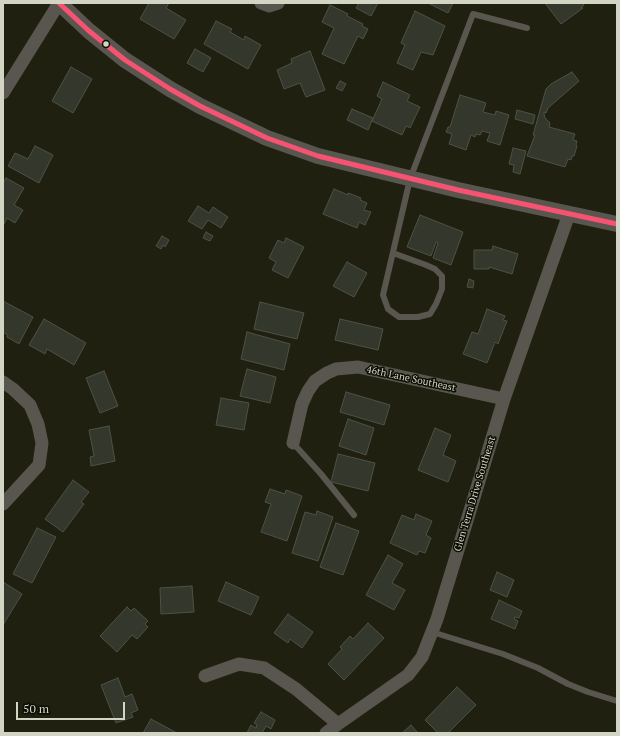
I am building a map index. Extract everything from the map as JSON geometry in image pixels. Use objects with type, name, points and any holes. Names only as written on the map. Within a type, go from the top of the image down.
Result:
[{"type":"street","points":[[3,94],[59,3],[89,31],[125,60],[170,89],[267,138],[318,156],[410,179],[617,224]]},
{"type":"street","name":"Glen Terra Drive Southeast","points":[[326,733],[408,675],[422,657],[437,619],[504,399],[568,214]]},
{"type":"street","name":"46th Lane Southeast","points":[[293,443],[302,404],[308,391],[316,381],[327,372],[336,369],[358,367],[504,399]]},
{"type":"street","points":[[3,382],[30,405],[38,424],[42,443],[38,465],[3,504]]},
{"type":"street","points":[[204,676],[239,664],[264,668],[296,689],[338,724]]},
{"type":"lane","points":[[393,253],[435,269],[442,276],[442,289],[430,314],[418,317],[399,317],[388,308],[383,295],[410,179],[473,14],[527,28]]},
{"type":"lane","points":[[293,443],[354,515]]},
{"type":"lane","points":[[432,632],[503,654],[538,668],[568,684],[595,695],[617,701]]},
{"type":"building","points":[[149,3],[169,3],[166,8],[186,20],[174,39],[140,19]]},
{"type":"building","points":[[359,3],[378,3],[371,16],[356,8]]},
{"type":"building","points":[[428,3],[453,3],[448,13]]},
{"type":"building","points":[[545,3],[583,3],[584,5],[581,7],[583,8],[561,24]]},
{"type":"building","points":[[330,5],[348,14],[347,16],[363,24],[362,26],[368,29],[363,39],[358,36],[344,64],[322,54],[334,28],[322,22]]},
{"type":"building","points":[[415,11],[445,26],[433,55],[421,52],[413,70],[397,63],[405,45],[401,43]]},
{"type":"building","points":[[216,21],[232,29],[230,32],[244,40],[245,36],[261,45],[248,69],[204,44]]},
{"type":"building","points":[[195,49],[211,58],[203,72],[187,63]]},
{"type":"building","points":[[310,51],[325,90],[306,97],[300,83],[284,89],[277,70],[292,63],[291,59]]},
{"type":"building","points":[[71,67],[92,79],[73,113],[52,101]]},
{"type":"building","points":[[572,72],[579,81],[548,108],[544,114],[545,118],[550,123],[549,127],[575,134],[573,140],[577,141],[577,146],[574,156],[572,156],[571,160],[568,159],[565,167],[527,156],[535,135],[533,135],[546,89],[551,84]]},
{"type":"building","points":[[340,81],[346,84],[342,91],[336,88]]},
{"type":"building","points":[[383,82],[410,95],[407,101],[420,107],[410,128],[406,126],[402,135],[372,121],[382,99],[377,96]]},
{"type":"building","points":[[460,95],[486,103],[483,112],[495,115],[496,111],[509,115],[500,145],[487,141],[490,133],[482,131],[480,135],[476,134],[475,137],[471,135],[466,150],[449,144],[452,134],[446,132],[448,127],[450,127]]},
{"type":"building","points":[[352,109],[373,118],[368,130],[347,120]]},
{"type":"building","points":[[517,110],[535,115],[533,124],[515,119]]},
{"type":"building","points":[[35,146],[53,155],[39,183],[8,166],[15,153],[28,159]]},
{"type":"building","points":[[513,148],[526,151],[520,174],[513,172],[514,165],[509,164]]},
{"type":"building","points":[[6,178],[24,188],[14,205],[23,210],[15,223],[7,218],[3,226],[3,183]]},
{"type":"building","points":[[334,189],[348,195],[348,193],[361,198],[360,200],[367,203],[364,210],[371,212],[365,225],[359,222],[357,228],[323,214]]},
{"type":"building","points":[[198,206],[209,213],[213,207],[228,217],[221,228],[208,220],[202,229],[188,221]]},
{"type":"building","points":[[420,215],[463,232],[451,265],[433,258],[438,243],[436,242],[431,256],[407,247]]},
{"type":"building","points":[[206,232],[213,236],[210,241],[203,238]]},
{"type":"building","points":[[162,236],[169,240],[165,247],[163,245],[161,249],[156,246]]},
{"type":"building","points":[[286,238],[304,247],[288,278],[272,270],[276,262],[269,258],[278,240],[284,243]]},
{"type":"building","points":[[493,246],[518,254],[512,274],[489,267],[489,269],[474,269],[474,250],[492,250]]},
{"type":"building","points":[[347,262],[367,273],[354,297],[333,286]]},
{"type":"building","points":[[469,279],[474,281],[473,288],[467,287]]},
{"type":"building","points":[[3,301],[33,317],[19,344],[7,337],[8,335],[3,332]]},
{"type":"building","points":[[260,302],[304,313],[297,339],[254,329]]},
{"type":"building","points":[[487,309],[505,316],[503,320],[507,321],[498,344],[495,342],[487,363],[463,354],[472,332],[478,334]]},
{"type":"building","points":[[44,319],[86,343],[74,365],[47,349],[45,354],[29,345]]},
{"type":"building","points":[[340,319],[383,329],[378,350],[335,340]]},
{"type":"building","points":[[247,332],[290,344],[284,370],[241,359]]},
{"type":"building","points":[[247,369],[276,377],[270,403],[240,396]]},
{"type":"building","points":[[104,371],[118,406],[100,413],[86,378]]},
{"type":"building","points":[[346,392],[390,405],[384,425],[340,412]]},
{"type":"building","points":[[221,398],[249,403],[244,430],[216,425]]},
{"type":"building","points":[[348,419],[374,428],[366,455],[339,446]]},
{"type":"building","points":[[109,426],[115,461],[91,466],[90,457],[94,456],[89,430]]},
{"type":"building","points":[[435,428],[451,435],[443,455],[456,461],[448,482],[418,470]]},
{"type":"building","points":[[338,454],[375,463],[368,491],[331,482]]},
{"type":"building","points":[[73,480],[89,492],[81,502],[84,504],[63,532],[45,519]]},
{"type":"building","points":[[270,489],[285,494],[286,490],[302,496],[287,541],[261,532],[271,504],[265,502]]},
{"type":"building","points":[[317,511],[333,517],[318,561],[292,553],[305,512],[316,515]]},
{"type":"building","points":[[416,514],[432,521],[426,535],[431,538],[425,553],[419,551],[417,555],[390,543],[402,515],[414,520]]},
{"type":"building","points":[[336,523],[359,531],[343,575],[320,567]]},
{"type":"building","points":[[37,528],[56,537],[32,583],[13,574]]},
{"type":"building","points":[[388,555],[403,564],[392,583],[405,590],[394,610],[366,595]]},
{"type":"building","points":[[497,572],[514,580],[507,597],[490,590]]},
{"type":"building","points":[[3,582],[22,594],[3,625]]},
{"type":"building","points":[[226,582],[259,597],[251,615],[218,601]]},
{"type":"building","points":[[192,586],[194,612],[161,614],[160,588]]},
{"type":"building","points":[[499,600],[522,611],[519,618],[515,617],[514,619],[518,621],[515,629],[491,619]]},
{"type":"building","points":[[127,607],[131,611],[134,608],[148,621],[145,624],[148,627],[137,639],[132,635],[117,652],[100,636]]},
{"type":"building","points":[[288,614],[313,632],[302,648],[290,639],[288,643],[274,633]]},
{"type":"building","points":[[368,623],[384,638],[344,680],[328,664],[342,649],[340,647],[350,636],[353,639]]},
{"type":"building","points":[[118,678],[125,697],[132,694],[138,710],[131,713],[133,717],[116,723],[101,685]]},
{"type":"building","points":[[457,687],[476,705],[448,733],[438,733],[425,720]]},
{"type":"building","points":[[261,712],[275,720],[271,729],[266,726],[262,733],[247,733],[251,725],[256,728],[257,725],[254,723]]},
{"type":"building","points":[[151,719],[177,733],[143,733]]},
{"type":"building","points":[[411,725],[418,733],[402,733]]},
{"type":"transit line","points":[[59,3],[89,31],[125,60],[200,106],[267,138],[318,156],[458,190],[617,224]]}]
